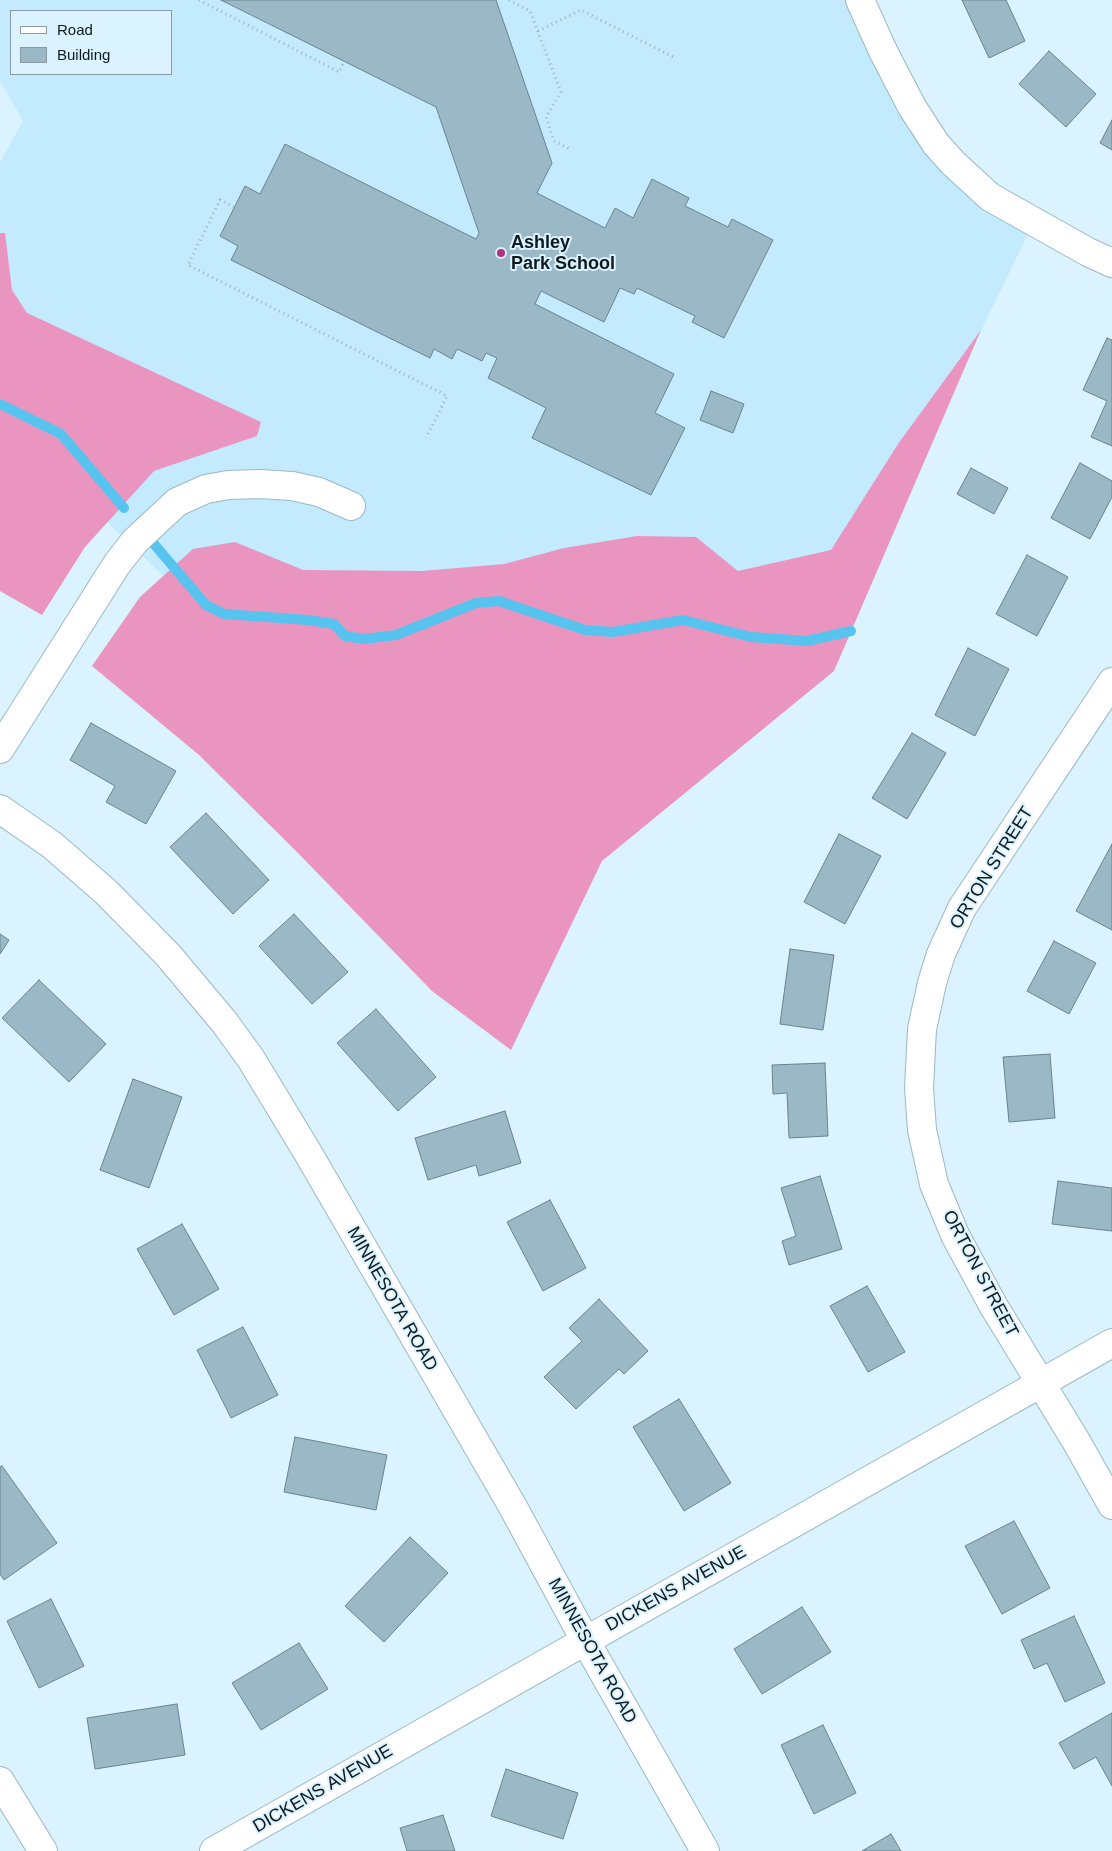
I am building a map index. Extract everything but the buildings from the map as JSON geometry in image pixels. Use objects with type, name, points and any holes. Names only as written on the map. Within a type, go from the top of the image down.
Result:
[{"type":"street","points":[[860,0],[883,51],[912,107],[936,144],[953,163],[990,197],[1088,252],[1112,263]]},
{"type":"street","points":[[0,749],[117,564],[135,541],[178,502],[206,489],[228,485],[260,484],[292,486],[319,492],[351,506]]},
{"type":"street","name":"ORTON STREET","points":[[1112,682],[962,908],[941,954],[932,983],[922,1029],[920,1096],[922,1130],[934,1184],[955,1235],[993,1305],[1076,1441],[1112,1506]]},
{"type":"street","name":"MINNESOTA ROAD","points":[[0,809],[52,845],[106,892],[168,955],[235,1038],[250,1060],[313,1161],[513,1507],[585,1640],[705,1851]]},
{"type":"street","name":"DICKENS AVENUE","points":[[214,1851],[1112,1343]]},
{"type":"street","points":[[0,1781],[43,1851]]},
{"type":"path","points":[[199,0],[339,72],[344,61]]},
{"type":"path","points":[[509,0],[530,11],[561,92],[546,117],[554,141],[570,149]]},
{"type":"path","points":[[538,31],[581,10],[675,58]]},
{"type":"path","points":[[234,207],[220,200],[188,265],[447,396],[426,438]]},
{"type":"shaded area","points":[[0,0],[853,0],[896,99],[1030,230],[822,658],[412,795],[156,569],[101,516],[0,426],[0,162],[23,121],[0,81]]},
{"type":"shaded area","points":[[0,233],[5,233],[12,290],[27,313],[261,422],[257,436],[154,471],[85,547],[42,615],[0,591]]},
{"type":"shaded area","points":[[981,330],[834,671],[602,861],[511,1050],[432,991],[297,852],[199,755],[92,666],[140,597],[193,549],[235,542],[303,570],[422,571],[504,564],[564,548],[637,536],[696,537],[738,571],[831,550],[898,444]]},
{"type":"waterway","points":[[0,404],[61,434],[124,508]]},
{"type":"waterway","points":[[154,544],[206,605],[224,614],[308,620],[334,624],[345,636],[364,639],[396,635],[476,603],[499,601],[585,630],[613,632],[683,620],[751,637],[807,641],[851,631]]},
{"type":"place","name":"Ashley Park School","points":[[501,253]]}]
